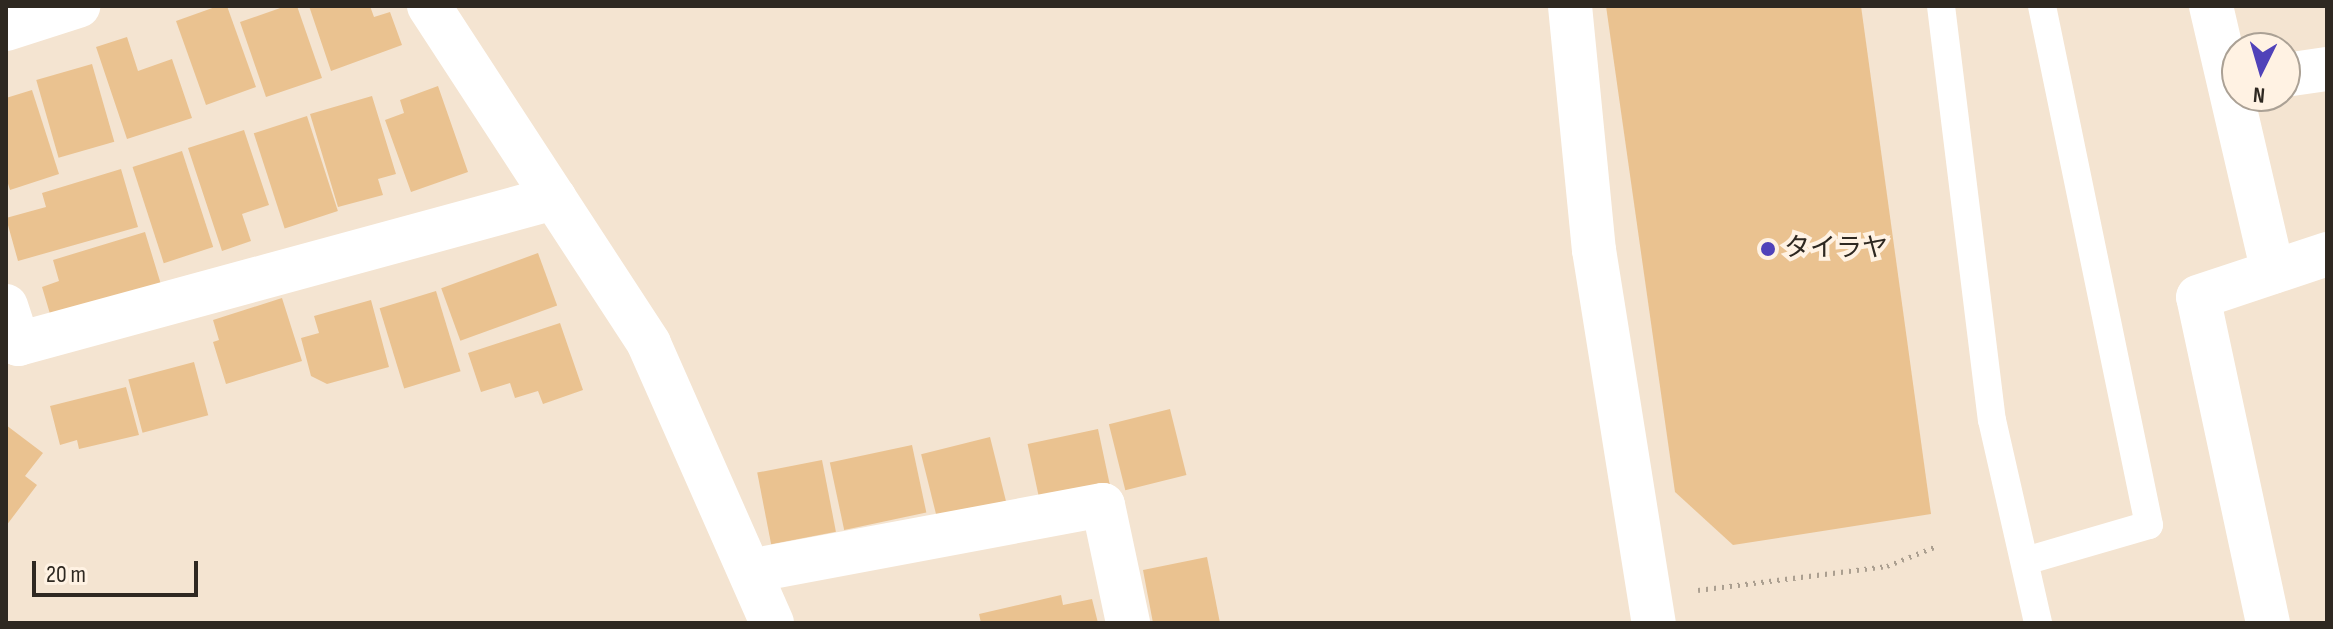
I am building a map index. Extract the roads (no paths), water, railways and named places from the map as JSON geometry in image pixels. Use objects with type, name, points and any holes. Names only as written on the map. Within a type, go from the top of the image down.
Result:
[{"type":"street","points":[[6,29],[78,6]]},
{"type":"street","points":[[429,6],[649,344],[772,623]]},
{"type":"street","points":[[1570,6],[1594,250],[1652,610]]},
{"type":"street","points":[[2211,6],[2221,41]]},
{"type":"street","points":[[2301,73],[2327,69]]},
{"type":"street","points":[[2239,112],[2273,272]]},
{"type":"street","points":[[6,306],[18,344],[554,198]]},
{"type":"street","points":[[2268,623],[2198,297],[2327,254]]},
{"type":"street","points":[[750,571],[1103,505],[1128,623]]},
{"type":"lane","points":[[1941,6],[1992,420],[2038,623]]},
{"type":"lane","points":[[2025,561],[2149,525],[2042,6]]},
{"type":"place","name":"タイラヤ","points":[[1768,249]]}]
